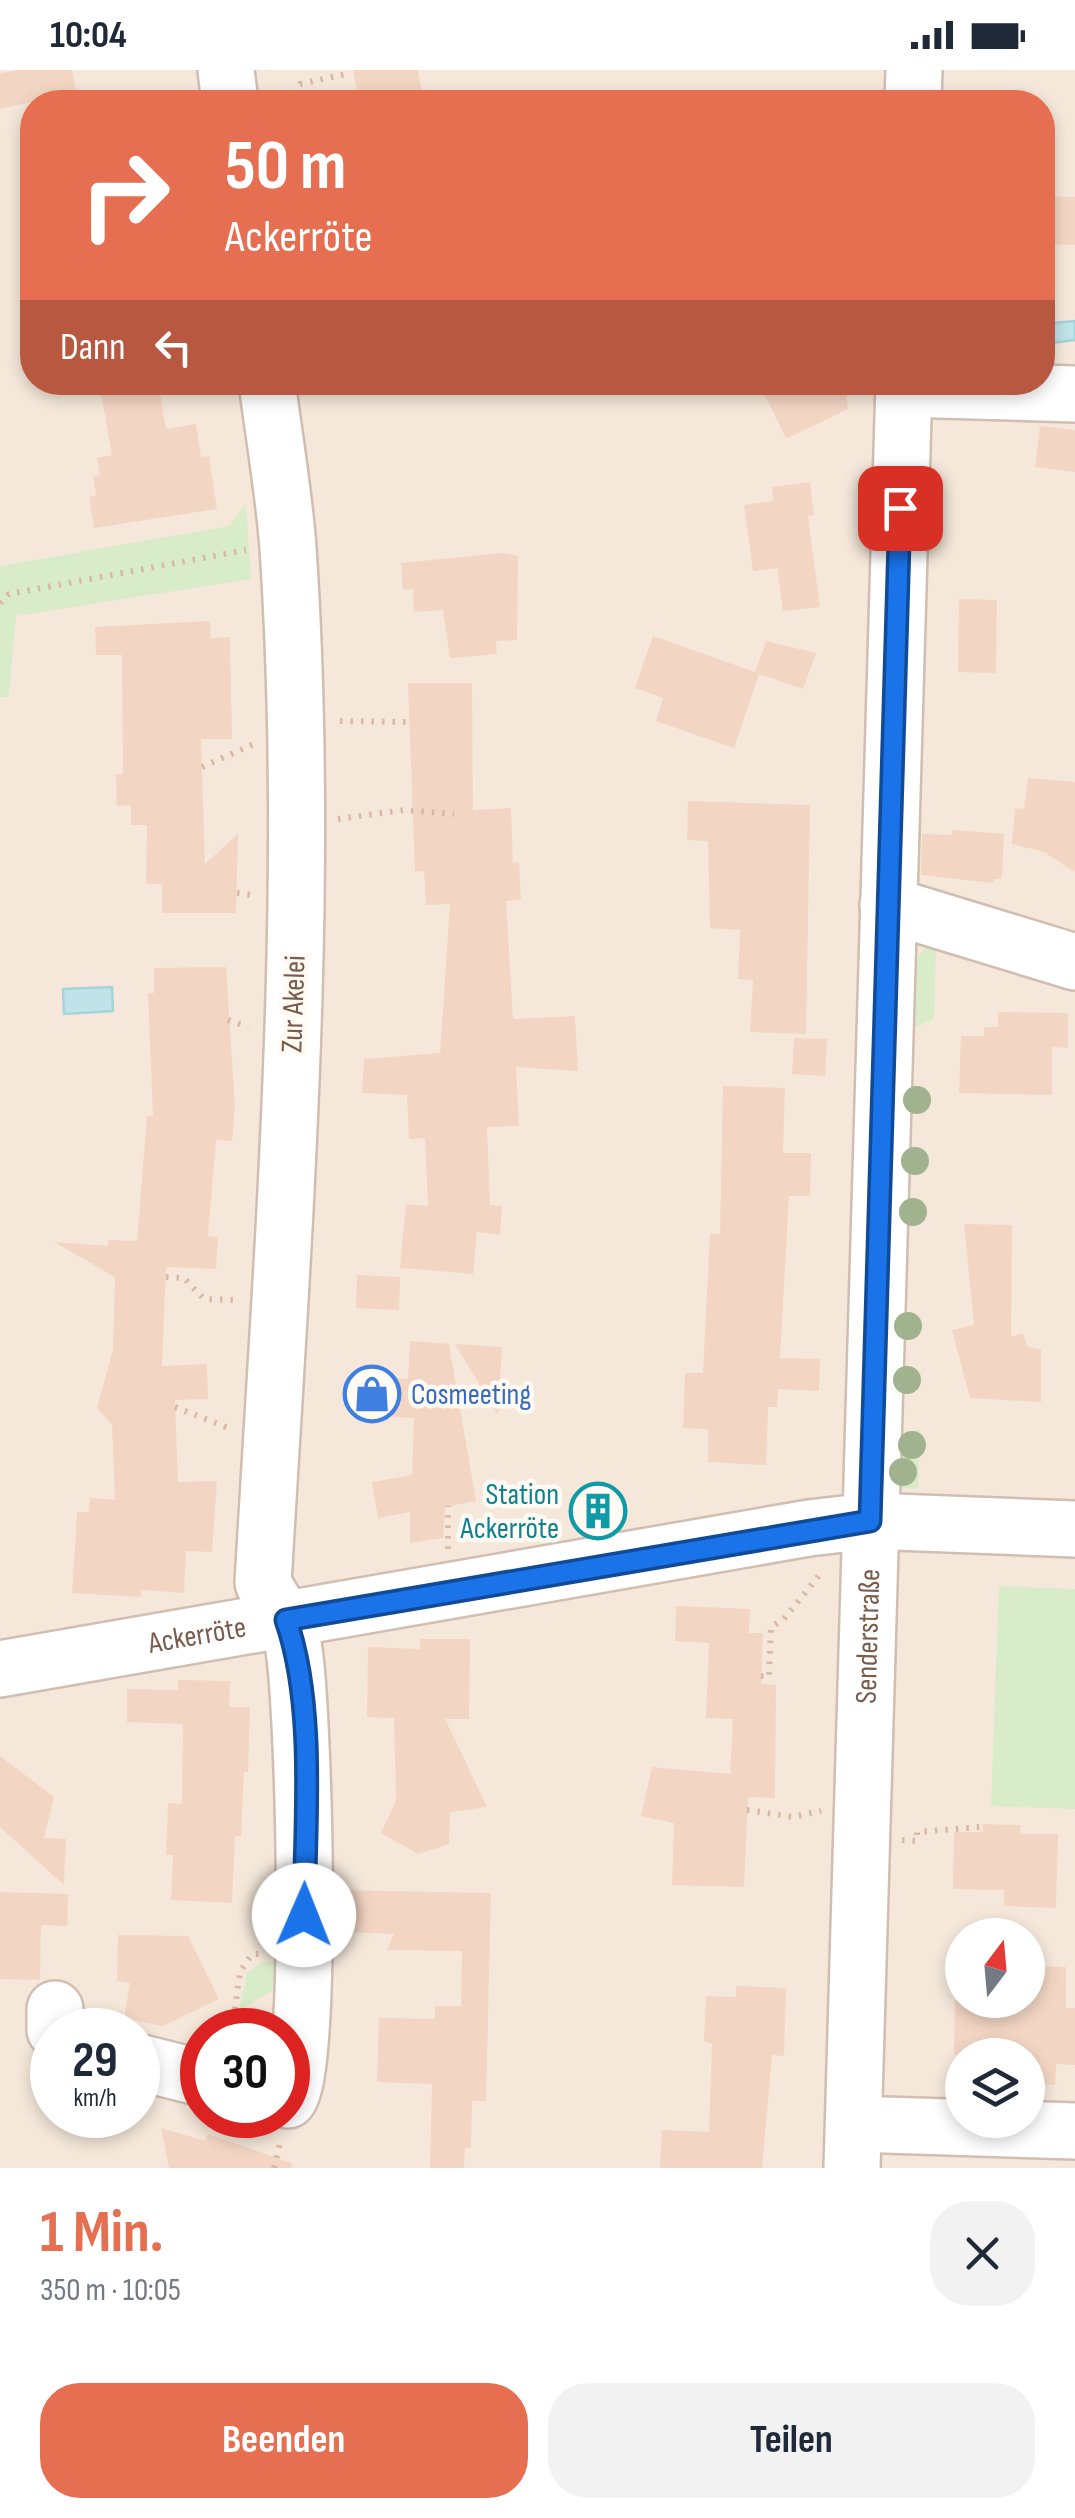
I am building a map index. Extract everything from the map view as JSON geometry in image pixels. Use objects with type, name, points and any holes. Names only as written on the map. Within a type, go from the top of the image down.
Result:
[{"type":"street","name":"Zur Akelei","points":[[269,395],[288,544],[297,824],[280,1302],[263,1583],[286,1620],[293,1642],[303,1741],[303,1954],[298,2008]]},
{"type":"street","name":"Senderstraße","points":[[853,2146],[904,395]]},
{"type":"street","points":[[888,905],[1075,962]]},
{"type":"street","name":"Ackerröte","points":[[0,1669],[870,1521],[1075,1529]]},
{"type":"street","points":[[853,2146],[1075,2131]]},
{"type":"path","points":[[296,90],[300,84],[352,73]]},
{"type":"path","points":[[0,603],[4,594],[186,558],[288,544]]},
{"type":"path","points":[[294,720],[409,722]]},
{"type":"path","points":[[297,824],[405,810],[454,814]]},
{"type":"path","points":[[166,1278],[184,1278],[204,1299],[280,1302]]},
{"type":"path","points":[[447,1538],[448,1506]]},
{"type":"path","points":[[761,1676],[769,1676],[771,1627],[784,1618],[790,1606],[870,1521]]},
{"type":"path","points":[[747,1810],[793,1816],[825,1809],[917,1841],[917,1832],[980,1827]]},
{"type":"path","points":[[235,2008],[240,1972],[252,1954],[303,1954]]},
{"type":"path","points":[[274,2168],[281,2138]]},
{"type":"shaded area","points":[[0,70],[1075,70],[1075,2168],[0,2168]]},
{"type":"green space","points":[[246,504],[251,579],[16,616],[9,697],[0,697],[0,566],[229,526]]},
{"type":"green space","points":[[936,944],[934,1019],[903,1033],[912,969],[917,957]]},
{"type":"green space","points":[[920,1429],[918,1489],[893,1488],[890,1441]]},
{"type":"green space","points":[[999,1586],[1075,1589],[1075,1809],[991,1806]]},
{"type":"green space","points":[[262,1962],[291,1962],[290,1979],[240,2008],[247,1973]]},
{"type":"water","points":[[1075,321],[1075,340],[1055,342],[1055,323]]},
{"type":"water","points":[[112,987],[113,1011],[64,1014],[63,989]]},
{"type":"building","points":[[72,70],[76,90],[20,90],[20,105],[0,109],[0,73]]},
{"type":"building","points":[[353,70],[418,70],[422,90],[357,90]]},
{"type":"building","points":[[1055,196],[1075,197],[1075,245],[1055,244]]},
{"type":"building","points":[[101,395],[160,395],[166,429],[196,424],[201,457],[209,456],[217,509],[94,528],[89,497],[96,495],[93,476],[100,475],[97,458],[112,455]]},
{"type":"building","points":[[765,395],[846,395],[848,409],[786,439]]},
{"type":"building","points":[[1040,426],[1075,430],[1075,472],[1035,467]]},
{"type":"building","points":[[810,482],[814,515],[808,516],[820,607],[783,611],[777,568],[753,571],[744,505],[773,501],[772,487]]},
{"type":"building","points":[[502,553],[518,556],[517,640],[496,641],[497,654],[450,658],[443,610],[414,612],[413,589],[403,590],[401,563]]},
{"type":"building","points":[[959,599],[997,600],[996,673],[958,672]]},
{"type":"building","points":[[210,621],[211,638],[230,637],[232,739],[201,739],[205,864],[238,834],[236,913],[162,913],[162,884],[146,884],[147,825],[131,825],[131,805],[117,806],[116,774],[123,774],[122,655],[96,655],[95,627]]},
{"type":"building","points":[[653,636],[755,672],[766,641],[816,653],[803,689],[759,674],[734,748],[656,721],[663,698],[635,688]]},
{"type":"building","points":[[408,683],[472,683],[473,810],[511,808],[513,863],[519,862],[521,900],[506,901],[513,1019],[575,1016],[578,1071],[516,1067],[519,1126],[487,1127],[490,1205],[502,1206],[500,1235],[477,1232],[473,1274],[400,1268],[406,1204],[428,1206],[425,1138],[409,1139],[407,1095],[362,1093],[364,1059],[440,1053],[450,904],[426,905],[424,871],[415,872]]},
{"type":"building","points":[[1028,778],[1075,782],[1075,872],[1044,852],[1012,844],[1015,808],[1024,809]]},
{"type":"building","points":[[688,801],[810,805],[806,1034],[750,1032],[753,980],[738,979],[740,930],[710,928],[708,841],[687,840]]},
{"type":"building","points":[[952,830],[1004,834],[1002,879],[994,879],[994,883],[921,875],[922,834],[952,835]]},
{"type":"building","points":[[226,967],[235,1106],[232,1141],[216,1140],[208,1236],[218,1237],[216,1269],[166,1267],[162,1366],[207,1364],[208,1399],[175,1400],[178,1482],[217,1481],[212,1552],[186,1551],[184,1593],[141,1590],[141,1597],[72,1593],[77,1512],[89,1512],[90,1498],[115,1500],[112,1425],[97,1408],[113,1349],[115,1277],[54,1242],[108,1246],[108,1240],[137,1241],[147,1116],[153,1117],[148,993],[154,993],[154,968]]},
{"type":"building","points":[[998,1012],[1068,1013],[1068,1048],[1052,1047],[1052,1095],[959,1093],[961,1036],[984,1036],[984,1027],[998,1027]]},
{"type":"building","points":[[794,1038],[827,1039],[825,1076],[792,1074]]},
{"type":"building","points":[[723,1086],[785,1088],[783,1153],[811,1153],[810,1196],[789,1196],[780,1358],[820,1359],[819,1391],[778,1389],[777,1407],[768,1407],[766,1465],[708,1462],[708,1429],[683,1428],[685,1373],[703,1373],[710,1233],[720,1234]]},
{"type":"building","points":[[964,1224],[1012,1225],[1011,1337],[1023,1333],[1027,1346],[1041,1350],[1041,1402],[970,1398],[952,1330],[974,1325]]},
{"type":"building","points":[[357,1275],[400,1277],[399,1310],[356,1308]]},
{"type":"building","points":[[410,1341],[449,1344],[476,1501],[445,1507],[443,1538],[410,1543],[410,1512],[378,1518],[372,1482],[412,1475],[414,1418],[363,1415],[365,1376],[408,1379]]},
{"type":"building","points":[[455,1344],[502,1347],[498,1415]]},
{"type":"building","points":[[676,1606],[750,1609],[749,1633],[763,1633],[761,1684],[776,1685],[775,1798],[748,1797],[744,1887],[672,1885],[674,1823],[641,1816],[652,1767],[730,1774],[733,1719],[706,1718],[709,1643],[675,1641]]},
{"type":"building","points":[[420,1639],[470,1639],[469,1719],[445,1719],[487,1807],[450,1812],[449,1844],[418,1854],[381,1833],[396,1800],[394,1718],[367,1717],[368,1647],[420,1649]]},
{"type":"building","points":[[178,1680],[230,1681],[229,1707],[250,1707],[248,1772],[244,1772],[241,1836],[235,1836],[232,1903],[171,1900],[173,1855],[166,1855],[168,1803],[182,1804],[183,1724],[127,1722],[127,1689],[178,1690]]},
{"type":"building","points":[[0,1756],[54,1797],[44,1838],[66,1839],[64,1885],[0,1827]]},
{"type":"building","points":[[983,1824],[1021,1825],[1020,1834],[1058,1834],[1056,1908],[1004,1906],[1004,1890],[953,1889],[954,1832],[983,1832]]},
{"type":"building","points":[[336,1890],[491,1893],[486,2101],[472,2101],[471,2148],[465,2148],[464,2168],[430,2168],[432,2084],[377,2082],[379,2018],[435,2019],[435,2006],[461,2006],[462,1951],[387,1950],[394,1934],[347,1932],[348,1923],[335,1923]]},
{"type":"building","points":[[0,1892],[68,1894],[67,1926],[41,1925],[40,1980],[0,1979]]},
{"type":"building","points":[[118,1935],[188,1936],[219,1999],[200,2008],[180,2008],[180,2018],[163,2026],[160,2008],[126,2008],[130,1983],[117,1981]]},
{"type":"building","points":[[1045,1966],[1066,1967],[1066,2008],[1075,2008],[1075,2065],[1056,2064],[1055,2085],[1045,2085],[1045,2038],[954,2038],[955,2018],[1045,2018]]},
{"type":"building","points":[[736,1986],[786,1988],[784,2056],[772,2055],[762,2168],[660,2168],[662,2130],[709,2132],[712,2044],[704,2041],[706,1996],[736,1997]]},
{"type":"building","points":[[161,2128],[180,2134],[180,2138],[220,2138],[292,2163],[291,2168],[169,2168]]},
{"type":"place","name":"Cosmeeting","points":[[372,1394]]},
{"type":"place","name":"Station Ackerröte","points":[[598,1511]]},
{"type":"route","points":[[304,1915],[306,1798],[302,1722],[293,1642],[286,1620],[809,1528],[870,1521],[900,508]]}]
